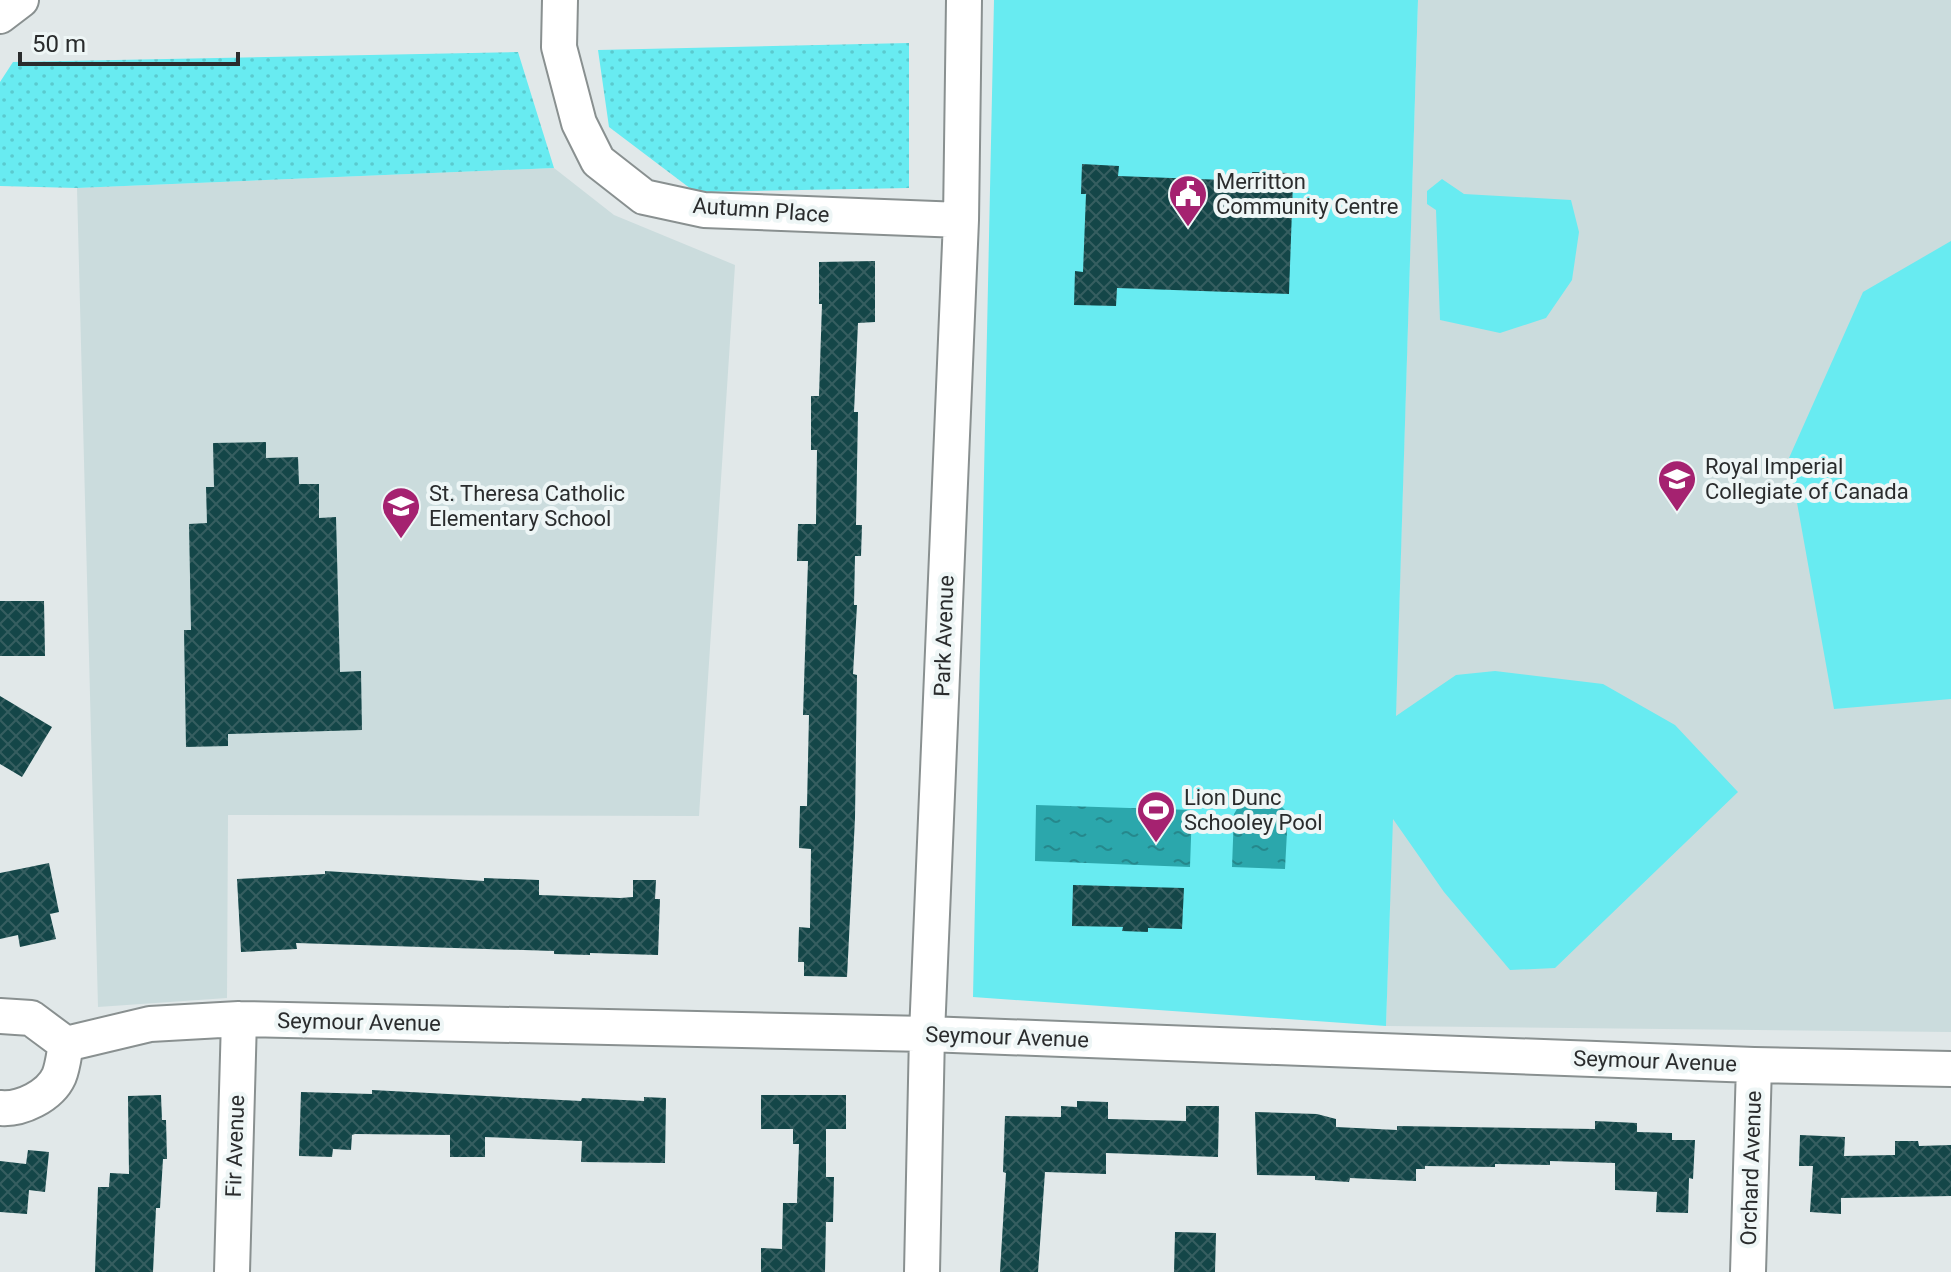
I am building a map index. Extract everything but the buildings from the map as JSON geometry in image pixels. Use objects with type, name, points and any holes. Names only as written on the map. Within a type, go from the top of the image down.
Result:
[{"type":"street","points":[[0,16],[21,0]]},
{"type":"street","name":"Autumn Place","points":[[560,0],[559,47],[579,123],[598,161],[644,197],[704,210],[961,220]]},
{"type":"street","name":"Park Avenue","points":[[922,1272],[927,1034],[961,220],[964,0]]},
{"type":"street","points":[[0,1016],[31,1018],[66,1044],[59,1076],[45,1094],[13,1109],[0,1108]]},
{"type":"street","name":"Seymour Avenue","points":[[66,1044],[150,1024],[239,1019],[927,1034],[1754,1065],[1951,1069]]},
{"type":"street","name":"Fir Avenue","points":[[232,1272],[239,1019]]},
{"type":"street","name":"Orchard Avenue","points":[[1748,1272],[1754,1065]]},
{"type":"shaded area","points":[[994,0],[1418,0],[1396,716],[1456,675],[1495,671],[1603,684],[1675,725],[1738,792],[1555,968],[1510,970],[1444,892],[1393,819],[1386,1026],[973,997]]},
{"type":"shaded area","name":"Royal Imperial Collegiate of Canada","points":[[1418,0],[1951,0],[1951,1032],[1386,1026]]},
{"type":"shaded area","points":[[909,43],[909,188],[695,192],[609,127],[598,50]]},
{"type":"shaded area","points":[[518,52],[554,168],[77,188],[0,186],[0,82],[13,62]]},
{"type":"shaded area","name":"St. Theresa Catholic Elementary School","points":[[554,168],[614,215],[735,265],[699,816],[228,815],[227,998],[98,1007],[77,188]]},
{"type":"shaded area","points":[[1442,179],[1464,194],[1571,200],[1579,232],[1572,280],[1546,318],[1500,333],[1440,320],[1436,210],[1427,204],[1427,191]]},
{"type":"shaded area","points":[[1951,241],[1951,699],[1834,709],[1789,458],[1863,292]]},
{"type":"water","points":[[1259,797],[1272,800],[1288,813],[1285,869],[1232,867],[1234,814],[1241,802]]},
{"type":"water","points":[[1036,805],[1192,810],[1190,867],[1035,861]]},
{"type":"place","name":"Merritton Community Centre","points":[[1188,228]]},
{"type":"place","name":"Royal Imperial Collegiate of Canada","points":[[1677,513]]},
{"type":"place","name":"St. Theresa Catholic Elementary School","points":[[401,540]]},
{"type":"place","name":"Lion Dunc Schooley Pool","points":[[1156,844]]}]
